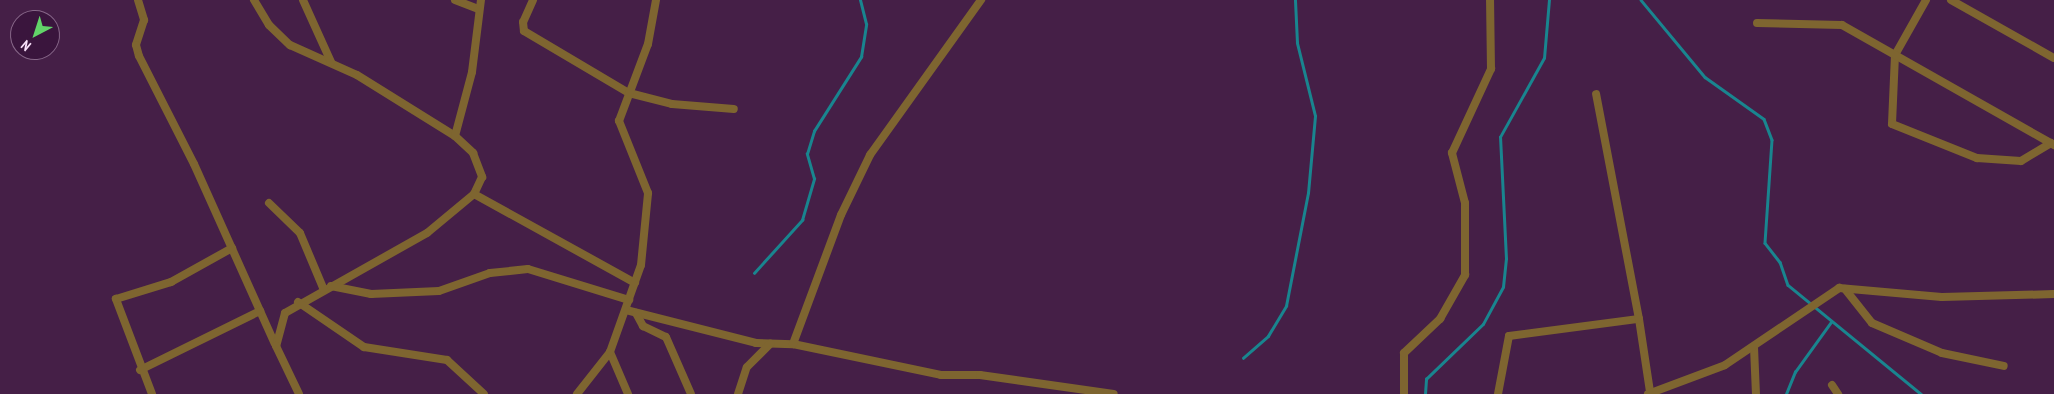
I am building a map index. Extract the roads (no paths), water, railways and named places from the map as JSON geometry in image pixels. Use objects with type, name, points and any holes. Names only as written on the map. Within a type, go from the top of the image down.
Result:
[{"type":"street","points":[[138,0],[144,20],[136,45],[139,56],[232,248],[299,394]]},
{"type":"street","points":[[254,0],[269,24],[290,45],[331,62],[455,136],[480,164],[482,177],[474,194],[412,243],[298,302],[279,322],[276,346]]},
{"type":"street","points":[[303,0],[331,62]]},
{"type":"street","points":[[455,0],[478,9]]},
{"type":"street","points":[[455,136],[472,72],[478,9],[481,0]]},
{"type":"street","points":[[533,0],[523,22],[524,31],[629,93],[690,107],[734,109]]},
{"type":"street","points":[[577,394],[610,352],[636,283],[649,204],[644,180],[621,130],[621,110],[648,44],[656,0]]},
{"type":"street","points":[[793,344],[840,214],[870,155],[981,0]]},
{"type":"street","points":[[1404,394],[1404,353],[1440,319],[1465,275],[1465,203],[1452,153],[1491,69],[1490,0]]},
{"type":"street","points":[[1926,0],[1895,55],[1890,118],[1897,128],[1961,153],[1992,160],[2021,161],[2053,144]]},
{"type":"street","points":[[1951,0],[2054,58]]},
{"type":"street","points":[[1757,23],[1842,25],[2053,144]]},
{"type":"street","points":[[1596,94],[1639,319],[1649,393],[1712,372],[1754,347],[1834,290],[1845,289],[1942,297],[2054,294]]},
{"type":"street","points":[[474,194],[636,283]]},
{"type":"street","points":[[269,203],[300,233],[327,288]]},
{"type":"street","points":[[152,394],[140,370],[117,297],[171,282],[232,248]]},
{"type":"street","points":[[327,288],[371,294],[439,291],[490,273],[528,269],[629,300]]},
{"type":"street","points":[[1845,289],[1867,319],[1880,327],[1942,352],[2004,366]]},
{"type":"street","points":[[298,302],[364,347],[446,360],[484,394]]},
{"type":"street","points":[[626,310],[770,344],[793,344],[941,375],[980,375],[1114,394]]},
{"type":"street","points":[[140,370],[260,311]]},
{"type":"street","points":[[636,313],[643,326],[666,336],[691,394]]},
{"type":"street","points":[[1498,394],[1509,336],[1639,319]]},
{"type":"street","points":[[738,394],[747,367],[770,344]]},
{"type":"street","points":[[1754,347],[1756,394]]},
{"type":"street","points":[[610,352],[628,394]]},
{"type":"street","points":[[1832,385],[1838,394]]},
{"type":"waterway","points":[[754,273],[802,220],[814,179],[807,154],[814,131],[861,57],[866,24],[860,0]]},
{"type":"waterway","points":[[1243,358],[1268,336],[1286,306],[1308,193],[1315,116],[1297,43],[1295,0]]},
{"type":"waterway","points":[[1425,394],[1426,379],[1483,324],[1503,287],[1506,259],[1500,137],[1544,58],[1549,0]]},
{"type":"waterway","points":[[1641,0],[1705,77],[1764,119],[1772,140],[1765,243],[1780,262],[1788,285],[1921,394]]},
{"type":"waterway","points":[[1786,394],[1795,372],[1831,322]]}]
